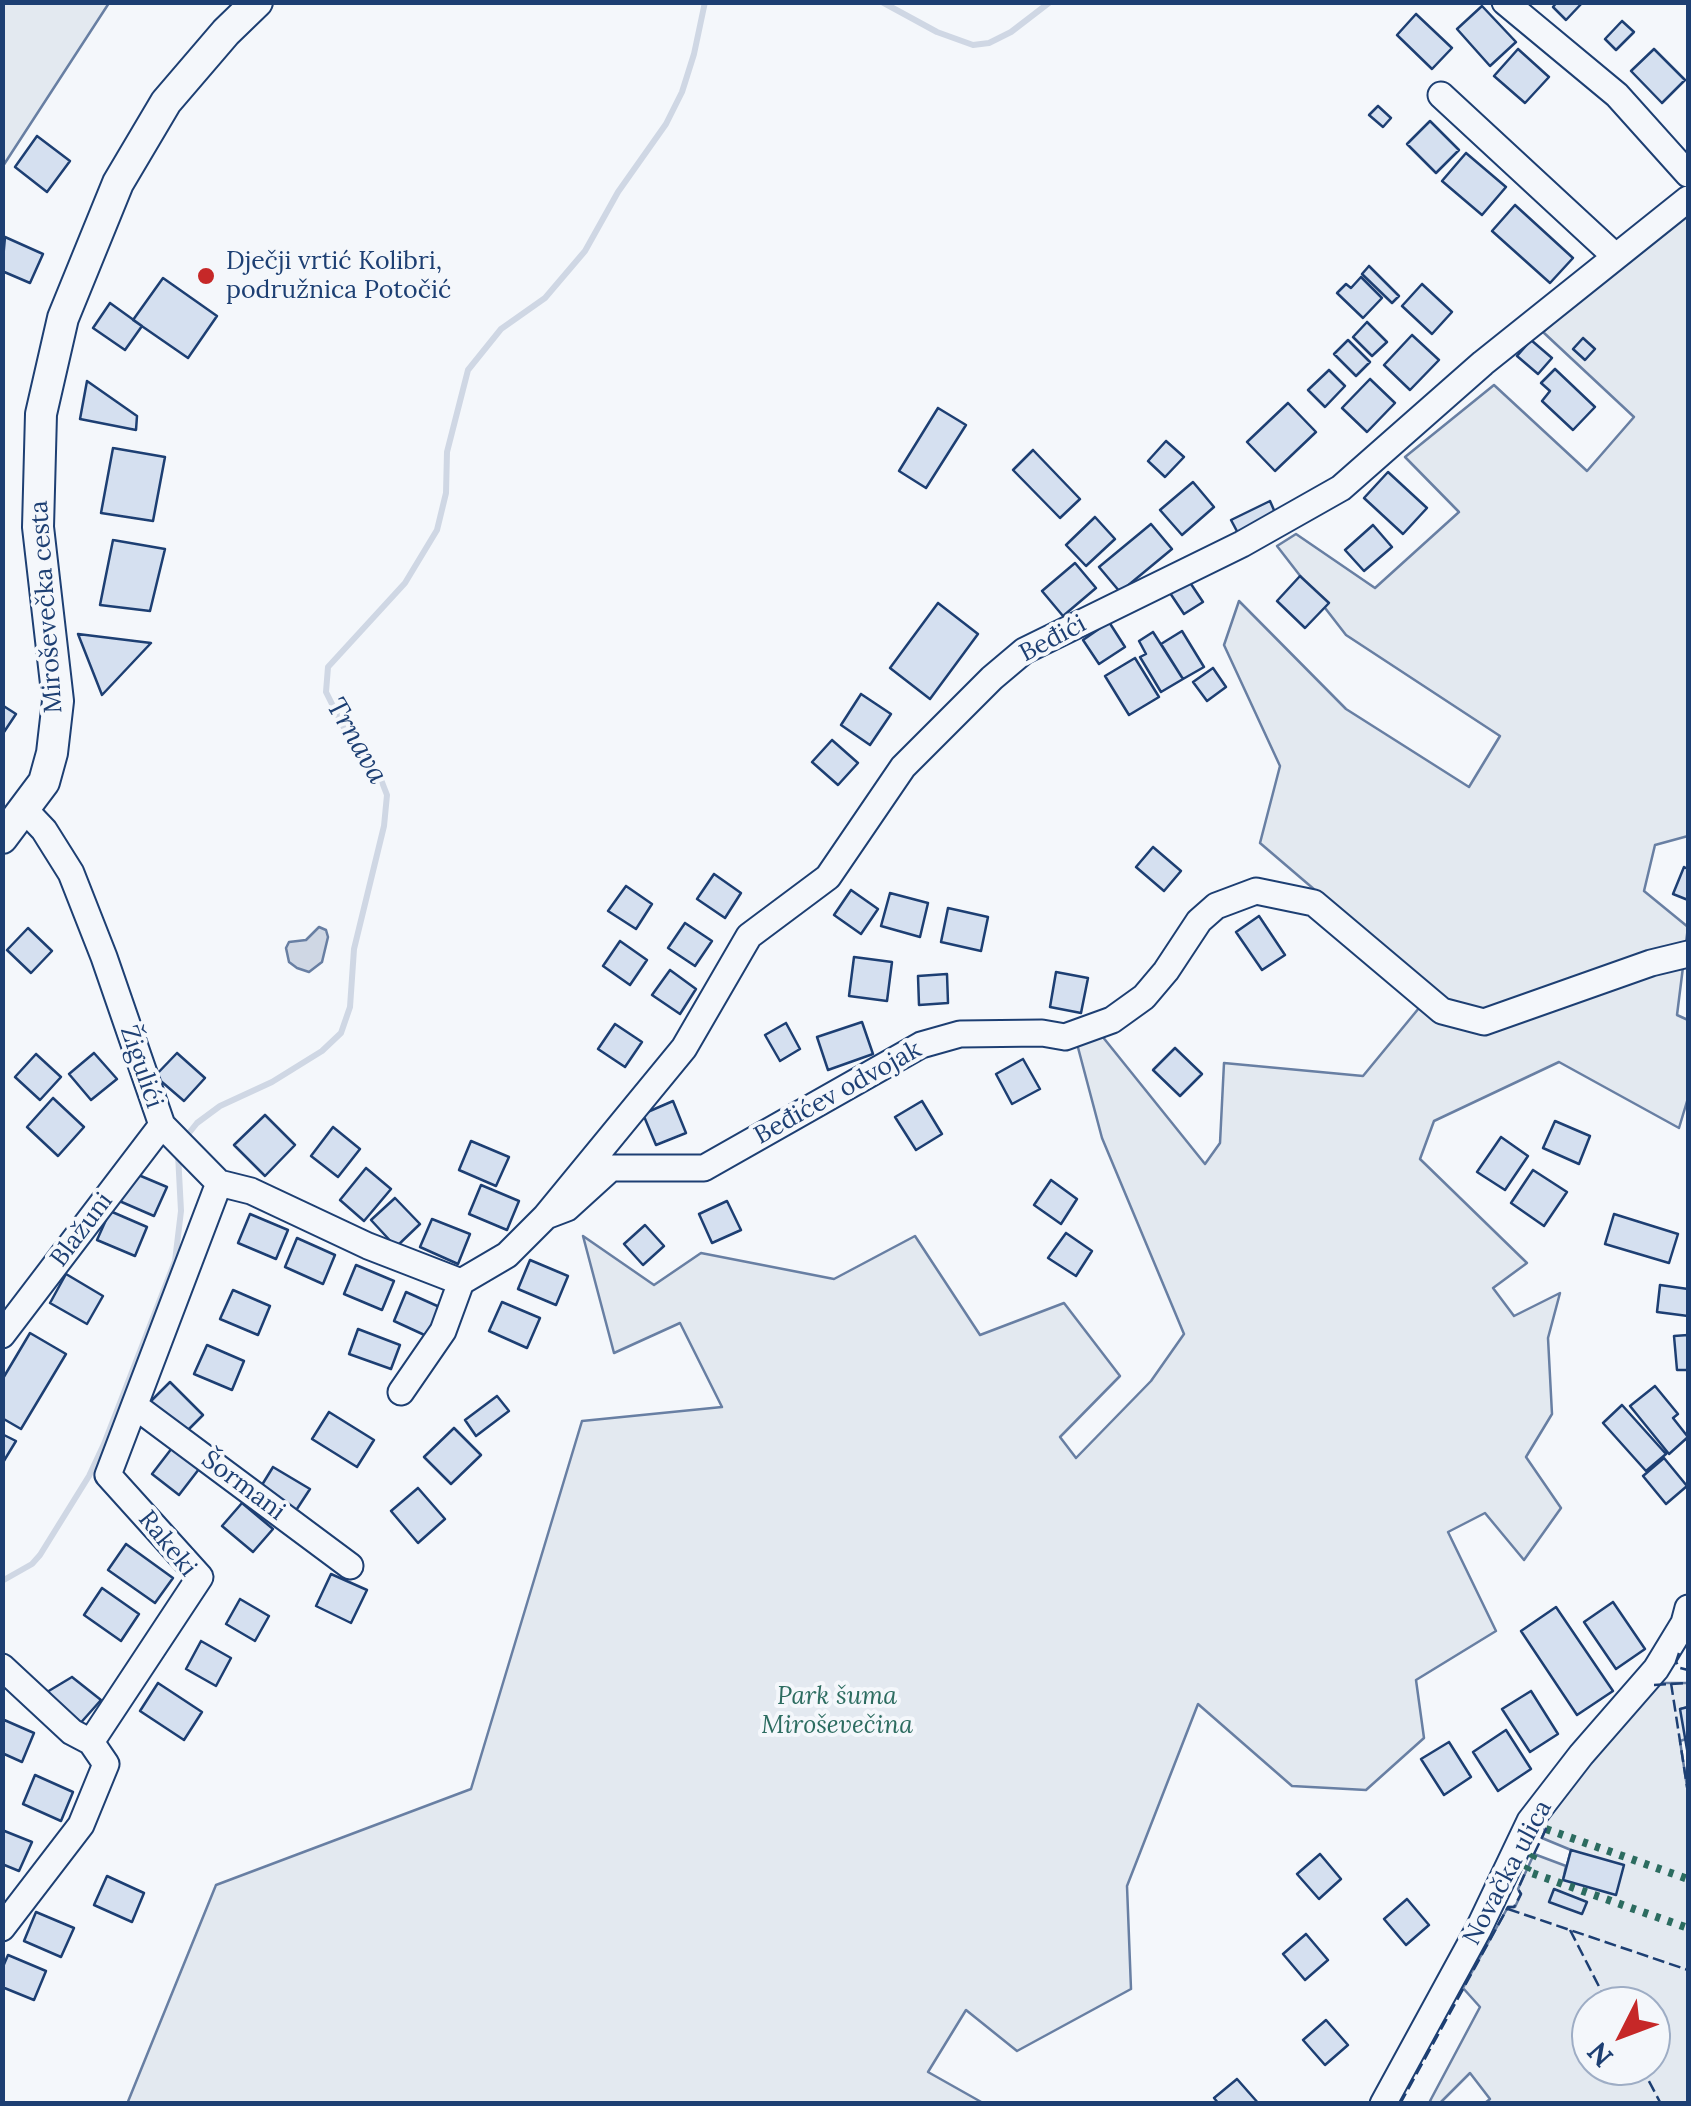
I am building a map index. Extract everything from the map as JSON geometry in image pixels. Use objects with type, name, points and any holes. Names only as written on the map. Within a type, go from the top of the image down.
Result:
[{"type":"main road","name":"Miroševečka cesta","points":[[2,838],[44,782],[58,701],[38,527],[41,414],[62,318],[118,183],[166,102],[257,2]]},
{"type":"street","points":[[1505,2],[1617,95],[1688,174]]},
{"type":"street","points":[[1441,95],[1615,256]]},
{"type":"street","name":"Beđići","points":[[546,1216],[684,1048],[749,936],[828,877],[902,766],[992,678],[1024,651],[1242,544],[1341,488],[1483,363],[1688,198]]},
{"type":"street","name":"Žigulići","points":[[25,810],[44,830],[70,873],[165,1128],[219,1183],[251,1191],[368,1246],[461,1282]]},
{"type":"street","name":"Beđićev odvojak","points":[[461,1282],[507,1255],[546,1216],[566,1208],[611,1168],[704,1168],[921,1045],[960,1034],[1042,1033],[1065,1037],[1112,1020],[1144,996],[1166,971],[1198,921],[1216,906],[1256,891],[1314,903],[1442,1011],[1484,1022],[1651,962],[1688,954]]},
{"type":"street","name":"Blažuni","points":[[2,1335],[165,1128]]},
{"type":"street","name":"Rakeki","points":[[91,1742],[200,1577],[108,1474],[219,1183]]},
{"type":"street","points":[[401,1392],[443,1331],[461,1282]]},
{"type":"street","name":"Šormani","points":[[136,1406],[350,1566]]},
{"type":"street","name":"Novačka ulica","points":[[1384,2104],[1478,1930],[1530,1821],[1656,1669],[1688,1608]]},
{"type":"street","points":[[2,1667],[72,1732],[91,1742],[106,1764],[81,1826],[2,1928]]},
{"type":"green space","points":[[2,3],[109,3],[3,166]]},
{"type":"green space","name":"Park šuma Miroševečina","points":[[1688,204],[1688,836],[1655,845],[1644,891],[1688,927],[1677,1015],[1688,1020],[1688,1098],[1679,1128],[1559,1062],[1434,1121],[1420,1159],[1527,1263],[1493,1288],[1514,1316],[1560,1293],[1548,1338],[1552,1414],[1526,1457],[1561,1508],[1524,1560],[1485,1513],[1448,1532],[1496,1631],[1416,1680],[1424,1738],[1366,1790],[1292,1786],[1198,1704],[1127,1886],[1131,1989],[1017,2051],[966,2010],[928,2072],[983,2103],[127,2104],[216,1885],[471,1789],[582,1421],[722,1407],[680,1323],[614,1353],[583,1236],[654,1285],[701,1253],[834,1279],[915,1236],[980,1335],[1064,1303],[1120,1376],[1060,1437],[1076,1458],[1151,1381],[1184,1334],[1102,1138],[1076,1040],[1102,1036],[1205,1164],[1220,1143],[1224,1063],[1363,1076],[1433,991],[1260,843],[1280,766],[1224,645],[1239,601],[1346,709],[1469,787],[1500,736],[1346,635],[1277,546],[1296,534],[1375,588],[1459,512],[1405,457],[1494,385],[1587,471],[1634,417],[1543,332]]},
{"type":"green space","points":[[1656,1683],[1688,1683],[1688,1707],[1681,1709],[1686,1739],[1680,1741],[1688,1793],[1688,2103],[1485,2103],[1490,2099],[1470,2073],[1440,2103],[1430,2101],[1480,2007],[1463,1988],[1508,1907],[1515,1907],[1521,1894],[1518,1889],[1534,1854],[1566,1866],[1563,1880],[1571,1850],[1542,1838],[1545,1830],[1537,1826]]},
{"type":"shaded area","points":[[319,927],[326,930],[328,937],[322,962],[309,972],[297,968],[289,962],[289,942],[306,940]]},
{"type":"building","points":[[1557,2],[1583,2],[1566,20],[1553,7]]},
{"type":"building","points":[[1482,6],[1516,42],[1490,66],[1457,29]]},
{"type":"building","points":[[1416,14],[1452,48],[1432,69],[1397,35]]},
{"type":"building","points":[[1622,21],[1634,32],[1616,50],[1605,39]]},
{"type":"building","points":[[1518,49],[1549,77],[1525,103],[1494,76]]},
{"type":"building","points":[[1654,49],[1685,80],[1662,103],[1631,71]]},
{"type":"building","points":[[1378,106],[1391,118],[1383,127],[1369,115]]},
{"type":"building","points":[[1430,121],[1459,150],[1436,173],[1407,144]]},
{"type":"building","points":[[37,136],[70,161],[47,192],[15,167]]},
{"type":"building","points":[[1466,153],[1506,187],[1482,215],[1442,181]]},
{"type":"building","points":[[1515,205],[1573,258],[1550,283],[1492,231]]},
{"type":"building","points":[[5,237],[43,254],[30,283],[2,271]]},
{"type":"building","points":[[1369,266],[1399,296],[1392,303],[1362,274]]},
{"type":"building","points":[[1361,277],[1382,298],[1363,318],[1337,293],[1346,284],[1351,288]]},
{"type":"building","points":[[163,278],[217,316],[188,358],[133,320]]},
{"type":"building","points":[[1422,284],[1452,312],[1432,334],[1402,306]]},
{"type":"building","points":[[110,303],[142,326],[125,350],[93,328]]},
{"type":"building","points":[[1367,322],[1387,342],[1372,356],[1353,337]]},
{"type":"building","points":[[1412,335],[1439,360],[1410,390],[1384,365]]},
{"type":"building","points":[[1583,338],[1595,349],[1585,360],[1573,349]]},
{"type":"building","points":[[1348,340],[1370,362],[1356,376],[1334,354]]},
{"type":"building","points":[[1531,340],[1552,358],[1538,374],[1517,356]]},
{"type":"building","points":[[1555,369],[1595,407],[1573,430],[1542,401],[1550,391],[1541,383]]},
{"type":"building","points":[[1329,370],[1345,386],[1325,407],[1308,390]]},
{"type":"building","points":[[1370,379],[1395,403],[1367,432],[1342,408]]},
{"type":"building","points":[[87,381],[137,416],[136,430],[80,419]]},
{"type":"building","points":[[1288,403],[1316,432],[1275,471],[1247,442]]},
{"type":"building","points":[[938,408],[966,425],[926,488],[899,471]]},
{"type":"building","points":[[1166,441],[1184,457],[1165,477],[1148,461]]},
{"type":"building","points":[[113,448],[165,457],[153,521],[101,513]]},
{"type":"building","points":[[1033,450],[1080,499],[1060,518],[1013,470]]},
{"type":"building","points":[[1388,472],[1427,508],[1403,534],[1364,498]]},
{"type":"building","points":[[1193,482],[1214,507],[1182,535],[1160,510]]},
{"type":"building","points":[[1270,501],[1277,517],[1239,535],[1231,520]]},
{"type":"building","points":[[1095,517],[1115,539],[1086,566],[1066,545]]},
{"type":"building","points":[[1151,524],[1172,549],[1120,592],[1099,567]]},
{"type":"building","points":[[1373,525],[1392,547],[1364,571],[1345,550]]},
{"type":"building","points":[[113,540],[165,549],[150,611],[100,605]]},
{"type":"building","points":[[1075,563],[1096,588],[1063,616],[1042,591]]},
{"type":"building","points":[[1300,576],[1329,603],[1305,628],[1277,601]]},
{"type":"building","points":[[1189,581],[1203,602],[1184,614],[1170,593]]},
{"type":"building","points":[[938,603],[978,634],[930,699],[890,668]]},
{"type":"building","points":[[1109,622],[1125,647],[1099,664],[1083,640]]},
{"type":"building","points":[[1182,631],[1204,667],[1183,679],[1161,644]]},
{"type":"building","points":[[1153,632],[1183,679],[1161,692],[1140,657],[1146,654],[1139,641]]},
{"type":"building","points":[[78,634],[151,643],[102,695]]},
{"type":"building","points":[[1135,658],[1159,697],[1129,715],[1105,676]]},
{"type":"building","points":[[1213,668],[1226,687],[1207,701],[1193,682]]},
{"type":"building","points":[[861,694],[891,714],[870,745],[841,725]]},
{"type":"building","points":[[2,705],[16,714],[2,735]]},
{"type":"building","points":[[832,740],[858,763],[838,785],[812,762]]},
{"type":"building","points":[[1153,847],[1181,871],[1164,891],[1136,867]]},
{"type":"building","points":[[1684,867],[1688,869],[1688,900],[1673,894]]},
{"type":"building","points":[[714,874],[741,893],[725,918],[697,899]]},
{"type":"building","points":[[626,886],[652,904],[636,929],[608,911]]},
{"type":"building","points":[[851,890],[878,909],[861,934],[834,915]]},
{"type":"building","points":[[890,893],[928,903],[920,937],[881,926]]},
{"type":"building","points":[[948,908],[988,917],[981,951],[941,942]]},
{"type":"building","points":[[1259,916],[1285,955],[1262,970],[1236,932]]},
{"type":"building","points":[[685,923],[712,941],[695,966],[668,948]]},
{"type":"building","points":[[28,928],[52,951],[31,973],[7,950]]},
{"type":"building","points":[[620,941],[647,960],[630,985],[603,966]]},
{"type":"building","points":[[854,957],[892,962],[887,1001],[849,996]]},
{"type":"building","points":[[670,970],[696,989],[680,1014],[652,995]]},
{"type":"building","points":[[1056,972],[1088,978],[1081,1013],[1050,1007]]},
{"type":"building","points":[[947,974],[948,1003],[919,1005],[918,976]]},
{"type":"building","points":[[862,1022],[873,1054],[828,1070],[817,1037]]},
{"type":"building","points":[[786,1023],[800,1049],[780,1061],[765,1035]]},
{"type":"building","points":[[615,1024],[642,1042],[625,1067],[598,1049]]},
{"type":"building","points":[[1175,1048],[1202,1074],[1180,1096],[1153,1070]]},
{"type":"building","points":[[94,1053],[117,1079],[91,1100],[69,1074]]},
{"type":"building","points":[[177,1053],[205,1078],[184,1101],[155,1076]]},
{"type":"building","points":[[36,1054],[61,1077],[40,1100],[15,1077]]},
{"type":"building","points":[[1023,1059],[1040,1089],[1012,1104],[996,1074]]},
{"type":"building","points":[[53,1098],[84,1127],[58,1156],[27,1127]]},
{"type":"building","points":[[673,1101],[686,1133],[656,1145],[643,1114]]},
{"type":"building","points":[[922,1101],[942,1134],[916,1150],[895,1117]]},
{"type":"building","points":[[265,1115],[295,1145],[265,1176],[234,1145]]},
{"type":"building","points":[[1555,1121],[1590,1136],[1579,1164],[1543,1148]]},
{"type":"building","points":[[333,1127],[360,1149],[338,1177],[311,1156]]},
{"type":"building","points":[[1501,1137],[1528,1156],[1505,1190],[1477,1172]]},
{"type":"building","points":[[471,1141],[509,1157],[496,1186],[459,1170]]},
{"type":"building","points":[[366,1168],[391,1189],[364,1221],[340,1200]]},
{"type":"building","points":[[1533,1170],[1567,1192],[1544,1226],[1511,1203]]},
{"type":"building","points":[[129,1171],[167,1187],[154,1216],[117,1200]]},
{"type":"building","points":[[1051,1180],[1077,1199],[1061,1224],[1034,1205]]},
{"type":"building","points":[[481,1185],[519,1201],[507,1230],[469,1214]]},
{"type":"building","points":[[395,1198],[420,1224],[396,1247],[371,1220]]},
{"type":"building","points":[[727,1201],[741,1230],[712,1243],[699,1214]]},
{"type":"building","points":[[110,1211],[147,1227],[135,1256],[97,1240]]},
{"type":"building","points":[[250,1214],[288,1230],[276,1259],[238,1243]]},
{"type":"building","points":[[1614,1214],[1678,1234],[1669,1263],[1605,1244]]},
{"type":"building","points":[[432,1219],[470,1234],[458,1264],[420,1247]]},
{"type":"building","points":[[645,1225],[664,1246],[643,1265],[624,1244]]},
{"type":"building","points":[[1066,1233],[1092,1251],[1076,1276],[1048,1258]]},
{"type":"building","points":[[297,1238],[335,1255],[323,1284],[285,1267]]},
{"type":"building","points":[[530,1260],[568,1276],[556,1305],[518,1289]]},
{"type":"building","points":[[356,1265],[394,1281],[382,1310],[344,1294]]},
{"type":"building","points":[[66,1274],[103,1296],[87,1324],[50,1303]]},
{"type":"building","points":[[1660,1285],[1688,1289],[1688,1316],[1657,1312]]},
{"type":"building","points":[[233,1290],[270,1306],[258,1335],[220,1319]]},
{"type":"building","points":[[406,1292],[444,1309],[431,1338],[394,1321]]},
{"type":"building","points":[[502,1302],[540,1318],[527,1348],[489,1331]]},
{"type":"building","points":[[358,1329],[400,1345],[391,1369],[349,1354]]},
{"type":"building","points":[[30,1333],[66,1354],[21,1429],[2,1418],[2,1380]]},
{"type":"building","points":[[1688,1335],[1688,1370],[1677,1370],[1674,1336]]},
{"type":"building","points":[[207,1345],[244,1361],[232,1390],[194,1374]]},
{"type":"building","points":[[170,1382],[203,1415],[182,1436],[149,1403]]},
{"type":"building","points":[[1655,1386],[1678,1414],[1673,1418],[1688,1437],[1669,1454],[1630,1406]]},
{"type":"building","points":[[497,1396],[509,1411],[476,1436],[465,1420]]},
{"type":"building","points":[[1622,1405],[1666,1454],[1646,1471],[1603,1423]]},
{"type":"building","points":[[329,1412],[374,1440],[357,1467],[312,1439]]},
{"type":"building","points":[[454,1428],[481,1455],[451,1484],[424,1457]]},
{"type":"building","points":[[2,1434],[16,1441],[2,1464]]},
{"type":"building","points":[[172,1448],[199,1469],[179,1495],[152,1474]]},
{"type":"building","points":[[1664,1458],[1687,1486],[1666,1504],[1643,1476]]},
{"type":"building","points":[[273,1467],[310,1489],[293,1515],[257,1493]]},
{"type":"building","points":[[418,1488],[445,1519],[418,1543],[391,1511]]},
{"type":"building","points":[[242,1503],[273,1529],[253,1552],[222,1526]]},
{"type":"building","points":[[126,1544],[173,1578],[155,1603],[108,1570]]},
{"type":"building","points":[[331,1574],[367,1590],[351,1623],[316,1606]]},
{"type":"building","points":[[102,1588],[139,1614],[121,1641],[84,1615]]},
{"type":"building","points":[[240,1599],[269,1616],[255,1641],[226,1624]]},
{"type":"building","points":[[1613,1602],[1645,1649],[1616,1669],[1584,1622]]},
{"type":"building","points":[[1556,1607],[1613,1691],[1577,1715],[1521,1631]]},
{"type":"building","points":[[201,1641],[231,1658],[216,1686],[186,1669]]},
{"type":"building","points":[[72,1677],[101,1700],[77,1727],[47,1692]]},
{"type":"building","points":[[158,1683],[202,1712],[184,1740],[140,1711]]},
{"type":"building","points":[[1531,1691],[1558,1734],[1530,1752],[1502,1709]]},
{"type":"building","points":[[1688,1707],[1688,1755],[1680,1709]]},
{"type":"building","points":[[2,1719],[34,1733],[22,1762],[2,1753]]},
{"type":"building","points":[[1506,1730],[1531,1769],[1498,1791],[1473,1752]]},
{"type":"building","points":[[1449,1742],[1471,1777],[1444,1795],[1421,1759]]},
{"type":"building","points":[[35,1775],[73,1792],[61,1821],[23,1804]]},
{"type":"building","points":[[2,1830],[32,1842],[19,1871],[2,1864]]},
{"type":"building","points":[[1571,1850],[1624,1865],[1616,1895],[1563,1880]]},
{"type":"building","points":[[1320,1854],[1341,1879],[1319,1899],[1297,1874]]},
{"type":"building","points":[[107,1876],[144,1893],[132,1922],[94,1905]]},
{"type":"building","points":[[1554,1889],[1587,1902],[1582,1914],[1549,1902]]},
{"type":"building","points":[[1407,1899],[1429,1925],[1406,1945],[1384,1919]]},
{"type":"building","points":[[36,1912],[74,1928],[61,1957],[24,1941]]},
{"type":"building","points":[[1306,1934],[1328,1960],[1305,1980],[1283,1954]]},
{"type":"building","points":[[8,1955],[46,1971],[34,2000],[2,1987],[2,1969]]},
{"type":"building","points":[[1326,2020],[1348,2045],[1325,2065],[1303,2040]]},
{"type":"building","points":[[1237,2079],[1259,2104],[1219,2104],[1214,2098]]},
{"type":"waterway","name":"Trnava","points":[[185,1138],[220,1106],[272,1082],[322,1051],[341,1033],[350,1007],[354,949],[384,826],[387,795],[380,777],[346,732],[326,692],[328,667],[405,583],[437,530],[446,493],[447,452],[468,370],[501,329],[545,298],[585,251],[618,192],[666,124],[682,92],[705,2]]},
{"type":"waterway","name":"Trnava","points":[[882,2],[937,32],[973,45],[989,43],[1011,32],[1050,2]]},
{"type":"waterway","name":"Trnava","points":[[2,1581],[40,1555],[104,1444],[175,1261],[181,1211],[178,1154]]},
{"type":"hedge","points":[[1546,1829],[1688,1879]]},
{"type":"hedge","points":[[1534,1854],[1526,1871],[1688,1928]]},
{"type":"fence","points":[[1679,1653],[1676,1662],[1688,1670]]},
{"type":"fence","points":[[1671,1683],[1688,1793]]},
{"type":"fence","points":[[1654,1685],[1688,1683]]},
{"type":"fence","points":[[1534,1854],[1546,1829],[1537,1826],[1539,1823]]},
{"type":"fence","points":[[1400,2104],[1508,1907],[1514,1907],[1526,1871]]},
{"type":"fence","points":[[1508,1909],[1688,1970]]},
{"type":"fence","points":[[1570,1930],[1599,1986]]},
{"type":"fence","points":[[1652,2086],[1661,2104]]},
{"type":"place","name":"Dječji vrtić Kolibri, podružnica Potočić","points":[[206,276]]}]
